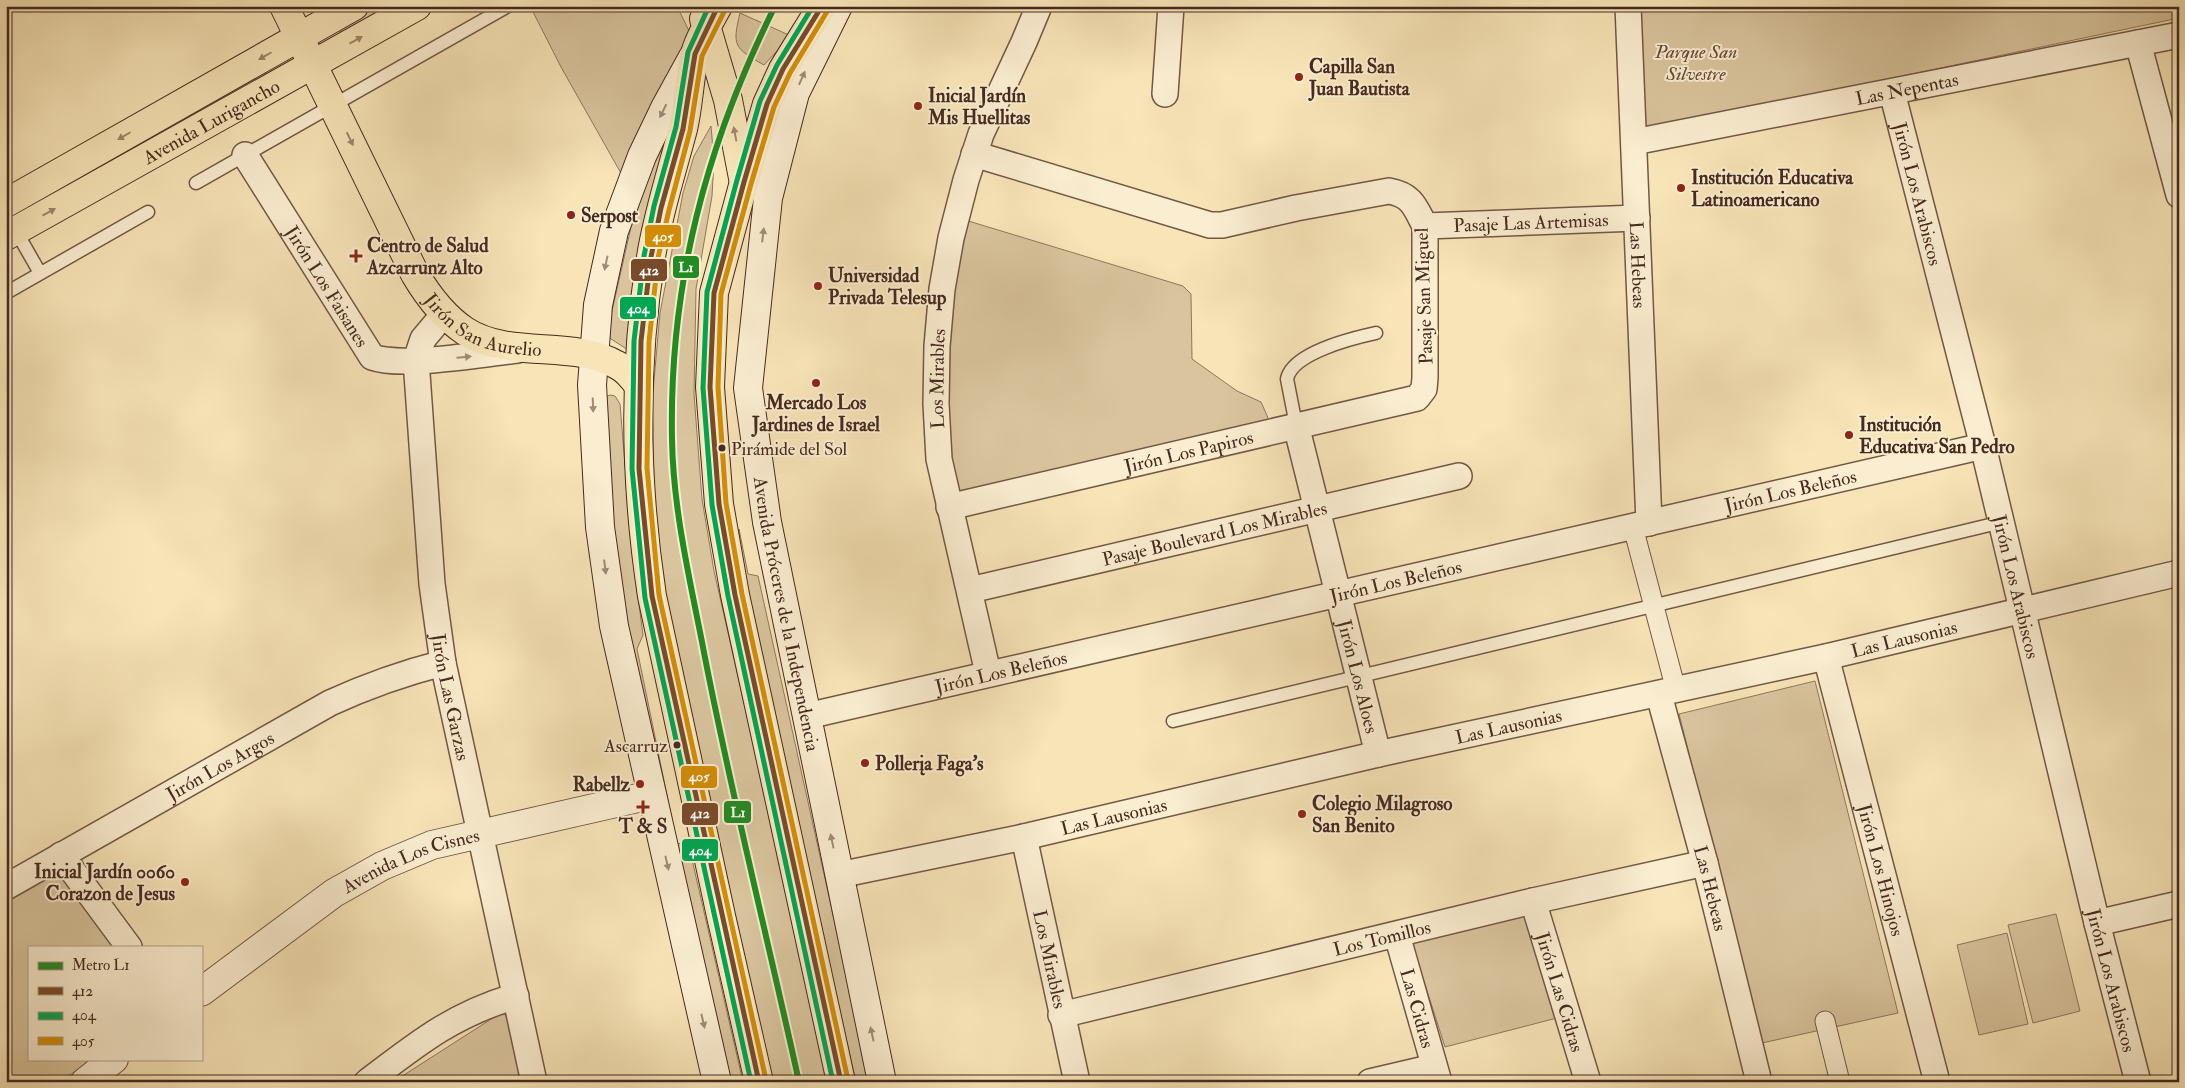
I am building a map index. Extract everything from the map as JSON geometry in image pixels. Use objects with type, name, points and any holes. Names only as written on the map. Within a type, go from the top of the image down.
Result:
[{"type":"main road","name":"Jirón San Aurelio","points":[[284,6],[415,274],[427,294],[444,314],[466,332],[494,342],[594,356],[619,366],[639,386]]},
{"type":"main road","name":"Avenida Lurigancho","points":[[6,203],[354,6]]},
{"type":"main road","name":"Avenida Lurigancho","points":[[11,233],[417,6]]},
{"type":"main road","points":[[822,6],[783,69],[767,104],[744,182],[717,277],[713,304],[710,387],[719,504],[735,596],[841,1082]]},
{"type":"main road","name":"Avenida Próceres de la Independencia","points":[[838,6],[796,93],[768,198],[748,388],[766,522],[882,1082]]},
{"type":"main road","points":[[707,13],[728,100],[744,182],[741,323],[748,388]]},
{"type":"main road","points":[[707,13],[695,53],[687,108],[651,256],[639,386],[640,476],[645,551],[652,596],[759,1082]]},
{"type":"main road","points":[[695,53],[665,108],[642,156],[614,231],[598,304],[592,385],[594,443],[605,566],[614,626],[717,1082]]},
{"type":"main road","name":"Avenida Los Cisnes","points":[[202,991],[334,893],[382,866],[432,845],[651,795]]},
{"type":"main road","points":[[85,1082],[113,1060]]},
{"type":"street","points":[[1165,94],[1171,6]]},
{"type":"street","name":"Las Hebeas","points":[[1628,6],[1637,218],[1641,525]]},
{"type":"street","name":"Los Mirables","points":[[988,673],[939,459],[936,404],[937,346],[942,289],[951,238],[974,154],[1034,9]]},
{"type":"street","name":"Las Nepentas","points":[[1634,142],[2179,35]]},
{"type":"street","points":[[2138,44],[2179,195]]},
{"type":"street","name":"Jirón Los Arabiscos","points":[[1892,92],[2002,522],[2097,923],[2138,1082]]},
{"type":"street","name":"Pasaje San Miguel","points":[[974,154],[1210,225],[1222,225],[1296,208],[1389,191],[1402,193],[1413,204],[1425,226],[1424,389]]},
{"type":"street","name":"Jirón Los Faisanes","points":[[245,155],[369,354],[376,359],[416,360],[470,356],[531,348]]},
{"type":"street","name":"Pasaje Las Artemisas","points":[[1425,226],[1637,218]]},
{"type":"street","name":"Jirón Las Garzas","points":[[444,314],[423,339],[416,360],[432,584],[444,663],[534,1082]]},
{"type":"street","name":"Jirón Los Papiros","points":[[949,507],[1417,398],[1424,389]]},
{"type":"street","name":"Jirón Los Aloes","points":[[1296,425],[1318,508],[1357,676],[1378,754]]},
{"type":"street","name":"Jirón Los Beleños","points":[[807,716],[1983,446]]},
{"type":"street","name":"Pasaje Boulevard Los Mirables","points":[[970,590],[1459,476]]},
{"type":"street","points":[[1641,525],[1667,692]]},
{"type":"street","name":"Las Lausonias","points":[[839,875],[1024,837],[1378,754],[1826,657],[2179,573]]},
{"type":"street","name":"Jirón Los Hinojos","points":[[1826,657],[1937,1082]]},
{"type":"street","name":"Jirón Los Argos","points":[[6,887],[330,703],[363,687],[410,671],[444,663]]},
{"type":"street","name":"Las Hebeas","points":[[1667,692],[1704,863],[1759,1082]]},
{"type":"street","name":"Los Mirables","points":[[1024,837],[1060,1015],[1077,1082]]},
{"type":"street","points":[[61,855],[128,946]]},
{"type":"street","name":"Los Tomillos","points":[[1060,1015],[1534,901],[1704,863]]},
{"type":"street","name":"Jirón Las Cidras","points":[[1534,901],[1588,1082]]},
{"type":"street","points":[[2097,923],[2179,904]]},
{"type":"street","name":"Las Cidras","points":[[1397,935],[1437,1074]]},
{"type":"street","points":[[367,1082],[457,1018],[484,1005],[516,996]]},
{"type":"street","points":[[1825,1021],[1840,1082]]},
{"type":"street","points":[[1370,1082],[1437,1074]]},
{"type":"lane","points":[[196,183],[508,6]]},
{"type":"lane","points":[[6,293],[148,212]]},
{"type":"lane","points":[[11,233],[40,273]]},
{"type":"lane","points":[[1296,425],[1287,379],[1288,372],[1300,361],[1346,339],[1376,333]]},
{"type":"lane","points":[[1173,721],[2002,522]]},
{"type":"green space","points":[[374,6],[393,6],[342,34],[337,27]]},
{"type":"green space","points":[[530,6],[677,6],[689,31],[689,40],[622,175],[561,67]]},
{"type":"green space","name":"Parque San Silvestre","points":[[1638,6],[2179,6],[2179,18],[1650,129],[1644,126]]},
{"type":"green space","points":[[740,13],[791,36],[764,65],[746,54],[738,45],[736,33]]},
{"type":"green space","points":[[263,69],[266,75],[6,222],[6,214]]},
{"type":"green space","points":[[675,112],[628,350],[608,337],[607,333],[631,227],[660,144]]},
{"type":"green space","points":[[711,126],[714,161],[712,196],[696,289],[694,394],[702,499],[714,571],[830,1082],[770,1082],[664,594],[653,495],[653,392],[660,313],[683,193],[694,156]]},
{"type":"green space","points":[[965,220],[1183,286],[1191,294],[1192,359],[1237,391],[1261,402],[1269,420],[954,493],[946,444],[948,331]]},
{"type":"green space","points":[[615,396],[620,404],[632,551],[643,635],[637,649],[677,844],[688,842],[743,1082],[726,1082],[630,656],[611,539],[605,397]]},
{"type":"green space","points":[[739,529],[748,574],[758,576],[870,1082],[856,1082],[741,574]]},
{"type":"green space","points":[[1815,681],[1898,1013],[1762,1043],[1679,714]]},
{"type":"green space","points":[[55,864],[119,946],[28,946],[28,1060],[90,1060],[61,1082],[6,1082],[6,895]]},
{"type":"green space","points":[[1526,912],[1557,1018],[1445,1047],[1411,941]]},
{"type":"green space","points":[[2056,914],[2080,1011],[2033,1023],[2008,925]]},
{"type":"green space","points":[[2007,933],[2028,1024],[1979,1035],[1957,945]]},
{"type":"green space","points":[[499,1014],[507,1015],[522,1082],[393,1082]]},
{"type":"metro line","name":"L1","points":[[775,6],[729,110],[696,216],[677,326],[673,382],[672,439],[675,490],[692,592],[724,753],[799,1082]]},
{"type":"transit line","name":"404","points":[[709,6],[688,52],[676,127],[654,206],[644,256],[634,341],[632,469],[645,598],[751,1082]]},
{"type":"transit line","name":"412","points":[[718,6],[695,54],[683,129],[661,208],[651,257],[641,341],[639,469],[652,596],[759,1082]]},
{"type":"transit line","name":"404","points":[[813,6],[777,65],[760,101],[737,180],[707,292],[703,388],[712,505],[728,596],[833,1082]]},
{"type":"transit line","name":"412","points":[[822,6],[783,69],[767,104],[744,182],[714,293],[710,387],[719,504],[735,595],[841,1082]]},
{"type":"transit line","name":"405","points":[[725,10],[702,56],[690,131],[658,258],[649,342],[647,468],[659,595],[766,1080]]},
{"type":"transit line","name":"405","points":[[828,10],[790,73],[774,107],[751,184],[721,294],[718,387],[726,503],[742,594],[848,1080]]},
{"type":"place","name":"Capilla San Juan Bautista","points":[[1299,77]]},
{"type":"place","name":"Inicial Jardín Mis Huellitas","points":[[918,106]]},
{"type":"place","name":"Institución Educativa Latinoamericano","points":[[1681,188]]},
{"type":"place","name":"Serpost","points":[[571,215]]},
{"type":"place","name":"Centro de Salud Azcarrunz Alto","points":[[356,256]]},
{"type":"place","name":"Universidad Privada Telesup","points":[[818,286]]},
{"type":"place","name":"Mercado Los Jardines de Israel","points":[[816,383]]},
{"type":"place","name":"Institución Educativa San Pedro","points":[[1849,435]]},
{"type":"place","name":"Pirámide del Sol","points":[[722,448]]},
{"type":"place","name":"Ascarruz","points":[[677,745]]},
{"type":"place","name":"Pollerįa Faga's","points":[[865,763]]},
{"type":"place","name":"Rabellz","points":[[640,784]]},
{"type":"place","name":"T & S","points":[[643,807]]},
{"type":"place","name":"Colegio Milagroso San Benito","points":[[1302,814]]},
{"type":"place","name":"Inicial Jardín 0060 Corazon de Jesus","points":[[185,882]]}]
